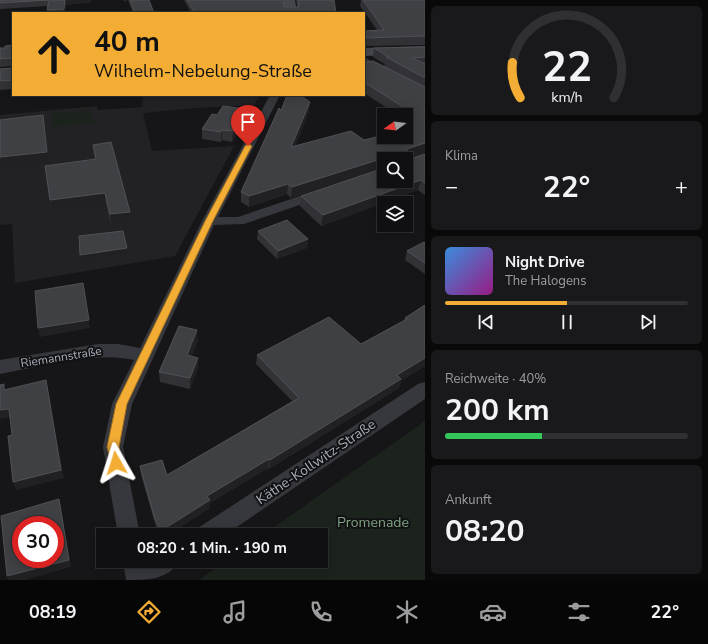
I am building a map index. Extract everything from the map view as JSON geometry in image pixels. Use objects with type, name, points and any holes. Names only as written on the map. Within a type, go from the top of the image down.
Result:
[{"type":"main road","points":[[289,0],[291,12]]},
{"type":"main road","points":[[365,52],[425,50]]},
{"type":"street","points":[[365,61],[425,94]]},
{"type":"street","points":[[129,528],[113,447],[122,404],[209,221],[274,96]]},
{"type":"street","points":[[209,221],[239,221],[333,189]]},
{"type":"street","name":"Riemannstraße","points":[[0,367],[103,349],[118,350],[145,356]]},
{"type":"street","name":"Käthe-Kollwitz-Straße","points":[[216,528],[425,389]]},
{"type":"street","points":[[136,568],[138,580],[156,568]]},
{"type":"shaded area","points":[[143,96],[259,96],[254,105],[143,113],[152,151],[234,146],[175,256],[15,283],[12,224],[0,225],[0,115],[97,106],[98,110],[142,107]]},
{"type":"green space","points":[[91,110],[93,123],[52,127],[52,114]]},
{"type":"green space","name":"Promenade","points":[[425,421],[425,580],[199,580],[216,568],[328,568],[328,528],[273,528]]},
{"type":"building","points":[[0,0],[48,0],[0,3]]},
{"type":"building","points":[[49,0],[65,0],[64,9],[47,10]]},
{"type":"building","points":[[130,0],[149,0],[154,12],[135,12]]},
{"type":"building","points":[[187,0],[283,0],[284,7],[299,7],[298,0],[334,0],[336,12],[194,12]]},
{"type":"building","points":[[363,0],[425,0],[425,36],[365,38],[365,31],[384,30]]},
{"type":"building","points":[[12,45],[12,58],[0,59],[0,48],[5,48],[5,46]]},
{"type":"building","points":[[425,47],[425,57],[412,58],[425,64],[425,78],[386,57],[389,57],[374,48]]},
{"type":"building","points":[[373,61],[425,87],[425,143],[407,149],[407,152],[377,152],[377,160],[292,187],[288,184],[249,196],[241,192],[279,108],[281,111],[287,96],[301,96],[310,102],[291,147],[351,131],[364,140],[377,137],[377,144],[413,144],[413,108],[405,108],[365,83],[365,63]]},
{"type":"building","points":[[12,68],[12,80],[0,81],[0,69]]},
{"type":"building","points":[[223,106],[245,109],[233,131],[222,130],[221,132],[202,129],[212,114],[217,115]]},
{"type":"building","points":[[43,115],[47,152],[0,157],[0,120]]},
{"type":"building","points":[[111,142],[130,212],[110,214],[105,193],[50,200],[45,166],[96,159],[93,145]]},
{"type":"building","points":[[425,154],[425,183],[421,180],[413,183],[413,158]]},
{"type":"building","points":[[377,170],[377,188],[399,188],[323,215],[301,196]]},
{"type":"building","points":[[287,220],[308,239],[278,251],[258,231]]},
{"type":"building","points":[[123,231],[127,248],[80,255],[79,236]]},
{"type":"building","points":[[424,242],[425,243],[425,263],[407,251]]},
{"type":"building","points":[[83,283],[89,320],[38,328],[35,291]]},
{"type":"building","points":[[425,305],[425,358],[397,375],[401,379],[270,460],[269,459],[207,496],[210,500],[167,527],[159,527],[155,519],[140,466],[162,460],[167,475],[299,398],[257,355],[329,317],[361,344],[407,319],[405,318]]},
{"type":"building","points":[[179,326],[197,330],[187,355],[198,358],[190,378],[159,372]]},
{"type":"building","points":[[46,380],[61,470],[13,482],[8,436],[12,435],[9,409],[0,410],[0,385],[4,384],[4,390]]},
{"type":"building","points":[[59,499],[62,516],[12,516],[12,568],[38,568],[7,576],[1,516]]},
{"type":"building","points":[[64,530],[69,560],[64,561]]},
{"type":"tram line","points":[[365,53],[384,53]]},
{"type":"route","points":[[116,463],[113,447],[122,404],[209,221],[237,170],[248,146]]}]
